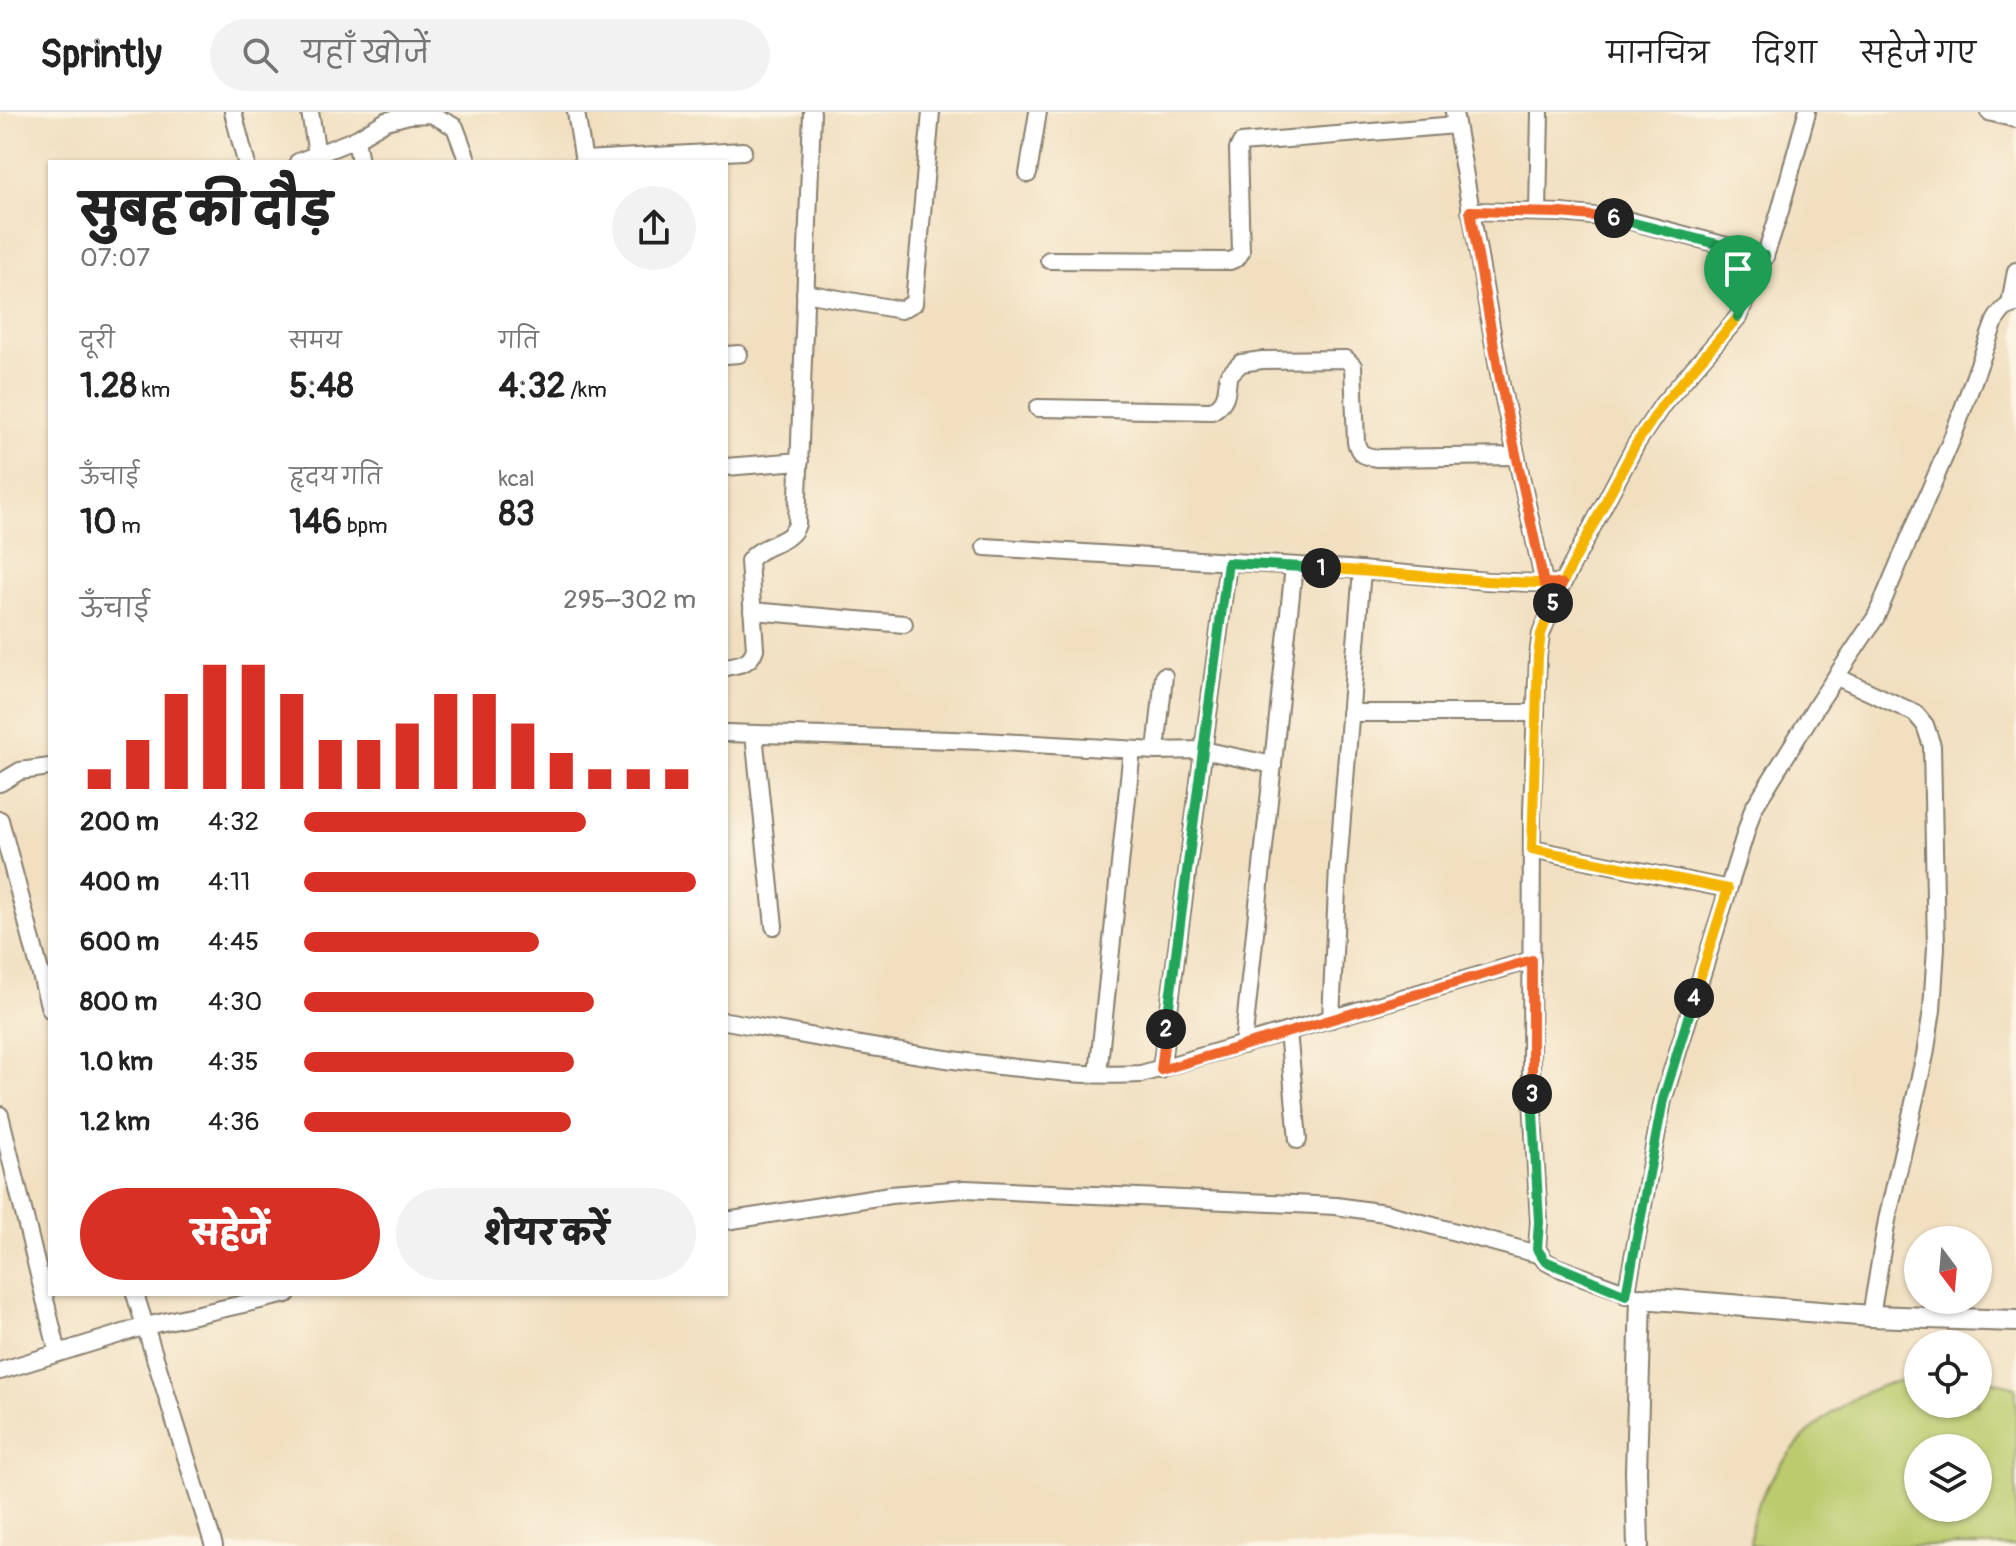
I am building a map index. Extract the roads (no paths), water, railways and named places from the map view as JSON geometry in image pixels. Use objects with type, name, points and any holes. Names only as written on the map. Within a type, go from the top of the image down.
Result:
[{"type":"street","points":[[233,112],[245,160]]},
{"type":"street","points":[[310,112],[317,154]]},
{"type":"street","points":[[576,112],[584,160]]},
{"type":"street","points":[[728,667],[752,658],[755,649],[749,561],[758,551],[791,536],[795,531],[812,112]]},
{"type":"street","points":[[805,293],[901,310],[914,303],[931,112]]},
{"type":"street","points":[[1028,174],[1038,112]]},
{"type":"street","points":[[1538,212],[1540,112]]},
{"type":"street","points":[[1807,112],[1765,256],[1738,317],[1663,404],[1636,444],[1562,584],[1541,634],[1532,849],[1531,1080],[1539,1222],[1537,1238],[1545,1261],[1634,1297],[1871,1316],[2016,1321]]},
{"type":"street","points":[[1989,112],[2016,119]]},
{"type":"street","points":[[303,160],[356,139],[386,121],[431,113],[455,127],[467,160]]},
{"type":"street","points":[[1049,260],[1230,261],[1241,252],[1238,149],[1241,143],[1455,118],[1515,456],[1544,583]]},
{"type":"street","points":[[356,139],[360,160]]},
{"type":"street","points":[[600,160],[743,151]]},
{"type":"street","points":[[1470,211],[1538,212],[1623,219],[1765,256]]},
{"type":"street","points":[[1638,1546],[1634,1297],[1663,1100],[1753,809],[1876,617],[1953,436],[1995,321],[2013,304],[2016,271]]},
{"type":"street","points":[[1038,408],[1212,411],[1223,403],[1227,396],[1228,376],[1241,363],[1346,359],[1353,366],[1356,442],[1358,451],[1364,456],[1515,456]]},
{"type":"street","points":[[728,467],[800,461]]},
{"type":"street","points":[[985,547],[1562,584]]},
{"type":"street","points":[[1161,1070],[1228,563]]},
{"type":"street","points":[[1243,1045],[1294,566]]},
{"type":"street","points":[[1331,1019],[1338,867],[1362,570]]},
{"type":"street","points":[[752,611],[904,624]]},
{"type":"street","points":[[1156,751],[1164,676]]},
{"type":"street","points":[[1837,677],[1915,713],[1925,725],[1932,746],[1936,947],[1932,1010],[1925,1055],[1887,1220],[1871,1316]]},
{"type":"street","points":[[1350,713],[1536,713]]},
{"type":"street","points":[[728,733],[983,741],[1156,751],[1203,750],[1273,765]]},
{"type":"street","points":[[754,734],[774,926]]},
{"type":"street","points":[[1098,1074],[1132,750]]},
{"type":"street","points":[[0,783],[20,771],[48,767]]},
{"type":"street","points":[[0,820],[48,1001]]},
{"type":"street","points":[[1532,849],[1728,889]]},
{"type":"street","points":[[728,1021],[924,1057],[1098,1074],[1130,1074],[1161,1070],[1532,960]]},
{"type":"street","points":[[1288,1031],[1298,1140]]},
{"type":"street","points":[[0,1115],[58,1353]]},
{"type":"street","points":[[728,1221],[890,1195],[965,1189],[1336,1206],[1385,1213],[1541,1255]]},
{"type":"street","points":[[136,1296],[214,1546]]},
{"type":"street","points":[[0,1369],[146,1326],[278,1296]]}]
